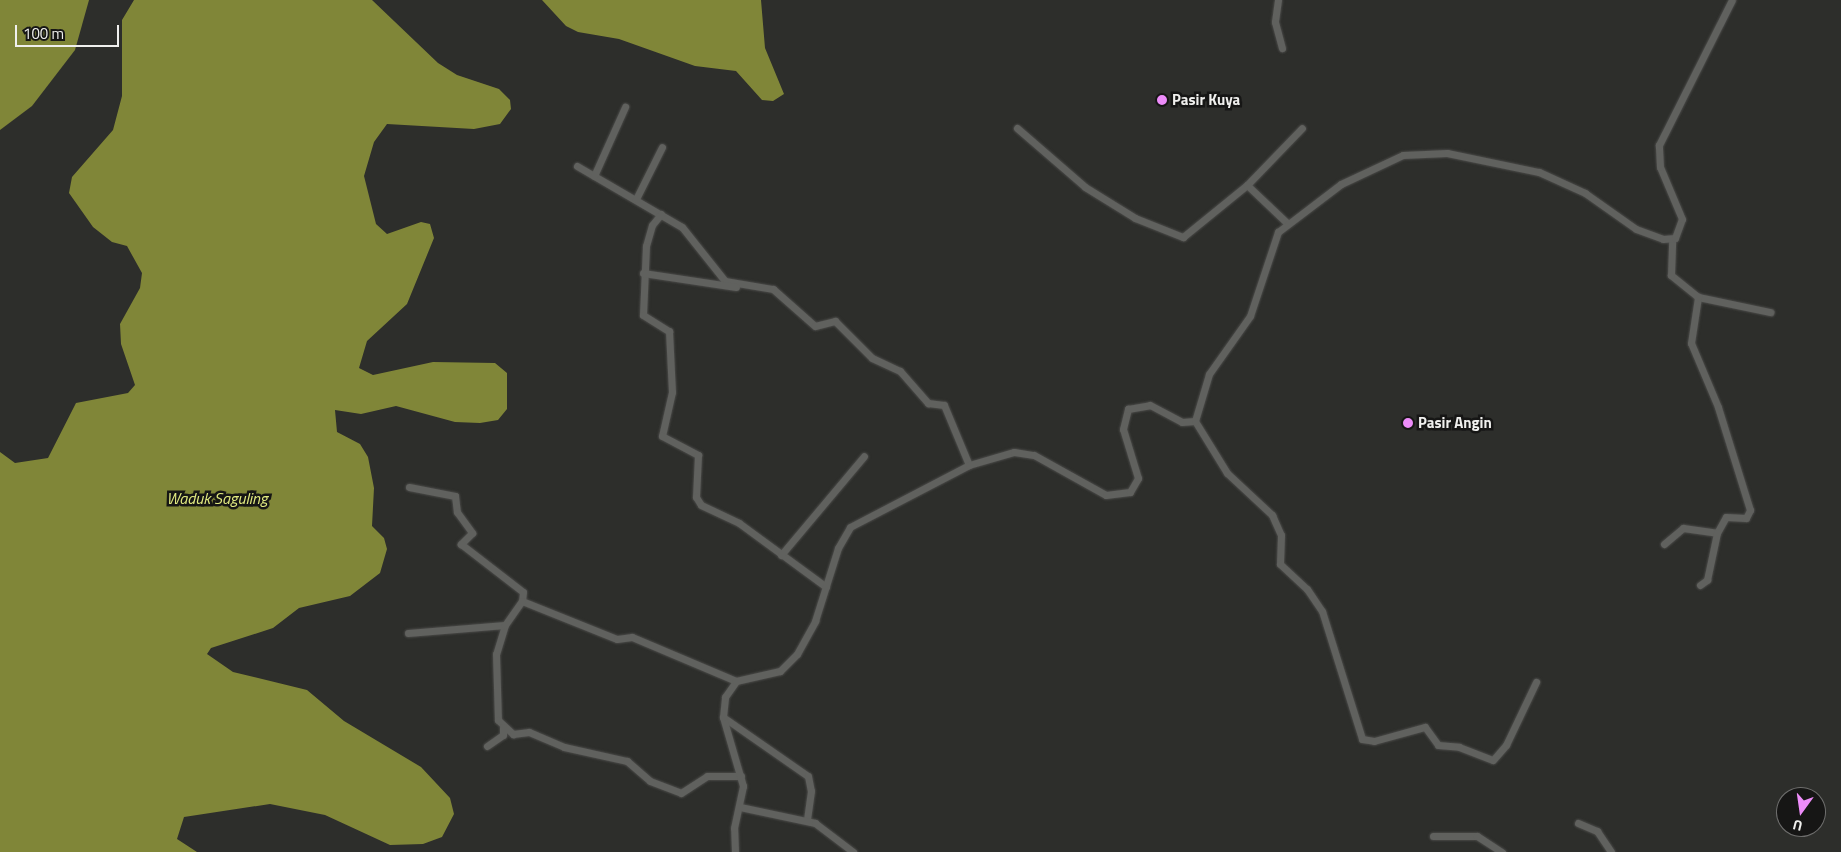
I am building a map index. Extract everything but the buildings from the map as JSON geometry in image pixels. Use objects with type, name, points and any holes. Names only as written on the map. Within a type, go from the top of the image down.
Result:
[{"type":"street","points":[[1278,0],[1275,22],[1282,48]]},
{"type":"street","points":[[1672,240],[1679,235],[1682,219],[1660,167],[1659,145],[1732,0]]},
{"type":"street","points":[[594,176],[625,107]]},
{"type":"street","points":[[1017,128],[1085,188],[1135,218],[1183,237],[1247,185],[1302,128]]},
{"type":"street","points":[[636,199],[662,147]]},
{"type":"street","points":[[1536,682],[1506,745],[1493,760],[1459,747],[1438,746],[1424,727],[1374,741],[1362,739],[1322,612],[1307,589],[1280,564],[1281,535],[1272,515],[1227,473],[1195,421],[1200,392],[1250,316],[1273,241],[1287,223],[1341,184],[1402,155],[1447,153],[1558,178],[1636,229],[1672,240]]},
{"type":"street","points":[[577,166],[682,227],[725,281],[739,286]]},
{"type":"street","points":[[1247,185],[1287,223]]},
{"type":"street","points":[[661,214],[652,225],[643,273],[643,317],[670,331],[667,360],[672,387],[662,436],[698,455],[698,502],[739,523],[826,587]]},
{"type":"street","points":[[1672,240],[1671,275],[1698,297],[1770,312]]},
{"type":"street","points":[[643,273],[727,288],[739,286],[773,289],[817,327],[835,321],[872,358],[900,371],[928,403],[944,406],[969,465]]},
{"type":"street","points":[[1698,297],[1691,342],[1718,407],[1750,510],[1746,518],[1726,517],[1717,533],[1707,580],[1700,584]]},
{"type":"street","points":[[522,601],[617,639],[632,637],[736,681],[772,674],[789,664],[815,621],[826,587],[850,527],[969,465],[1023,453],[1053,464],[1100,492],[1124,495],[1134,489],[1138,478],[1123,429],[1128,409],[1150,404],[1182,422],[1195,421]]},
{"type":"street","points":[[781,555],[864,456]]},
{"type":"street","points":[[409,487],[454,496],[457,512],[472,533],[461,544],[523,592],[522,601],[505,625],[495,677],[498,720],[503,727],[518,736],[529,732],[564,748],[627,761],[650,781],[681,793],[707,776],[741,776]]},
{"type":"street","points":[[1664,544],[1682,528],[1717,533]]},
{"type":"street","points":[[408,633],[505,625]]},
{"type":"street","points":[[735,852],[734,828],[740,807],[741,776],[723,717],[726,696],[736,681]]},
{"type":"street","points":[[723,717],[808,776],[811,791],[806,820]]},
{"type":"street","points":[[487,746],[503,735],[503,727]]},
{"type":"street","points":[[740,807],[806,820],[838,838],[853,852]]},
{"type":"street","points":[[1578,823],[1597,831],[1611,852]]},
{"type":"street","points":[[1433,836],[1477,836],[1502,852]]},
{"type":"water","points":[[0,0],[89,0],[75,50],[32,106],[0,130]]},
{"type":"water","name":"Waduk Saguling","points":[[134,0],[372,0],[438,63],[457,75],[499,89],[510,100],[511,109],[500,124],[474,129],[387,124],[374,142],[364,176],[376,224],[387,234],[421,222],[430,224],[434,238],[407,304],[367,341],[359,368],[373,375],[433,362],[495,363],[507,373],[507,409],[498,420],[480,423],[455,422],[396,406],[361,414],[335,410],[337,432],[360,444],[368,457],[374,488],[372,526],[384,538],[387,549],[380,573],[350,596],[299,608],[273,628],[211,648],[207,654],[233,672],[307,690],[344,721],[421,767],[450,798],[454,814],[442,837],[423,844],[390,845],[325,815],[270,804],[184,817],[177,839],[197,852],[0,852],[0,452],[15,463],[48,458],[76,403],[128,393],[135,385],[121,344],[120,324],[140,288],[142,273],[127,246],[112,242],[93,227],[69,193],[72,177],[113,130],[122,96],[122,20]]},
{"type":"water","points":[[542,0],[761,0],[765,48],[784,94],[773,101],[762,100],[736,71],[695,66],[619,39],[578,32],[566,26]]},
{"type":"place","name":"Pasir Kuya","points":[[1162,100]]},
{"type":"place","name":"Pasir Angin","points":[[1408,423]]}]
